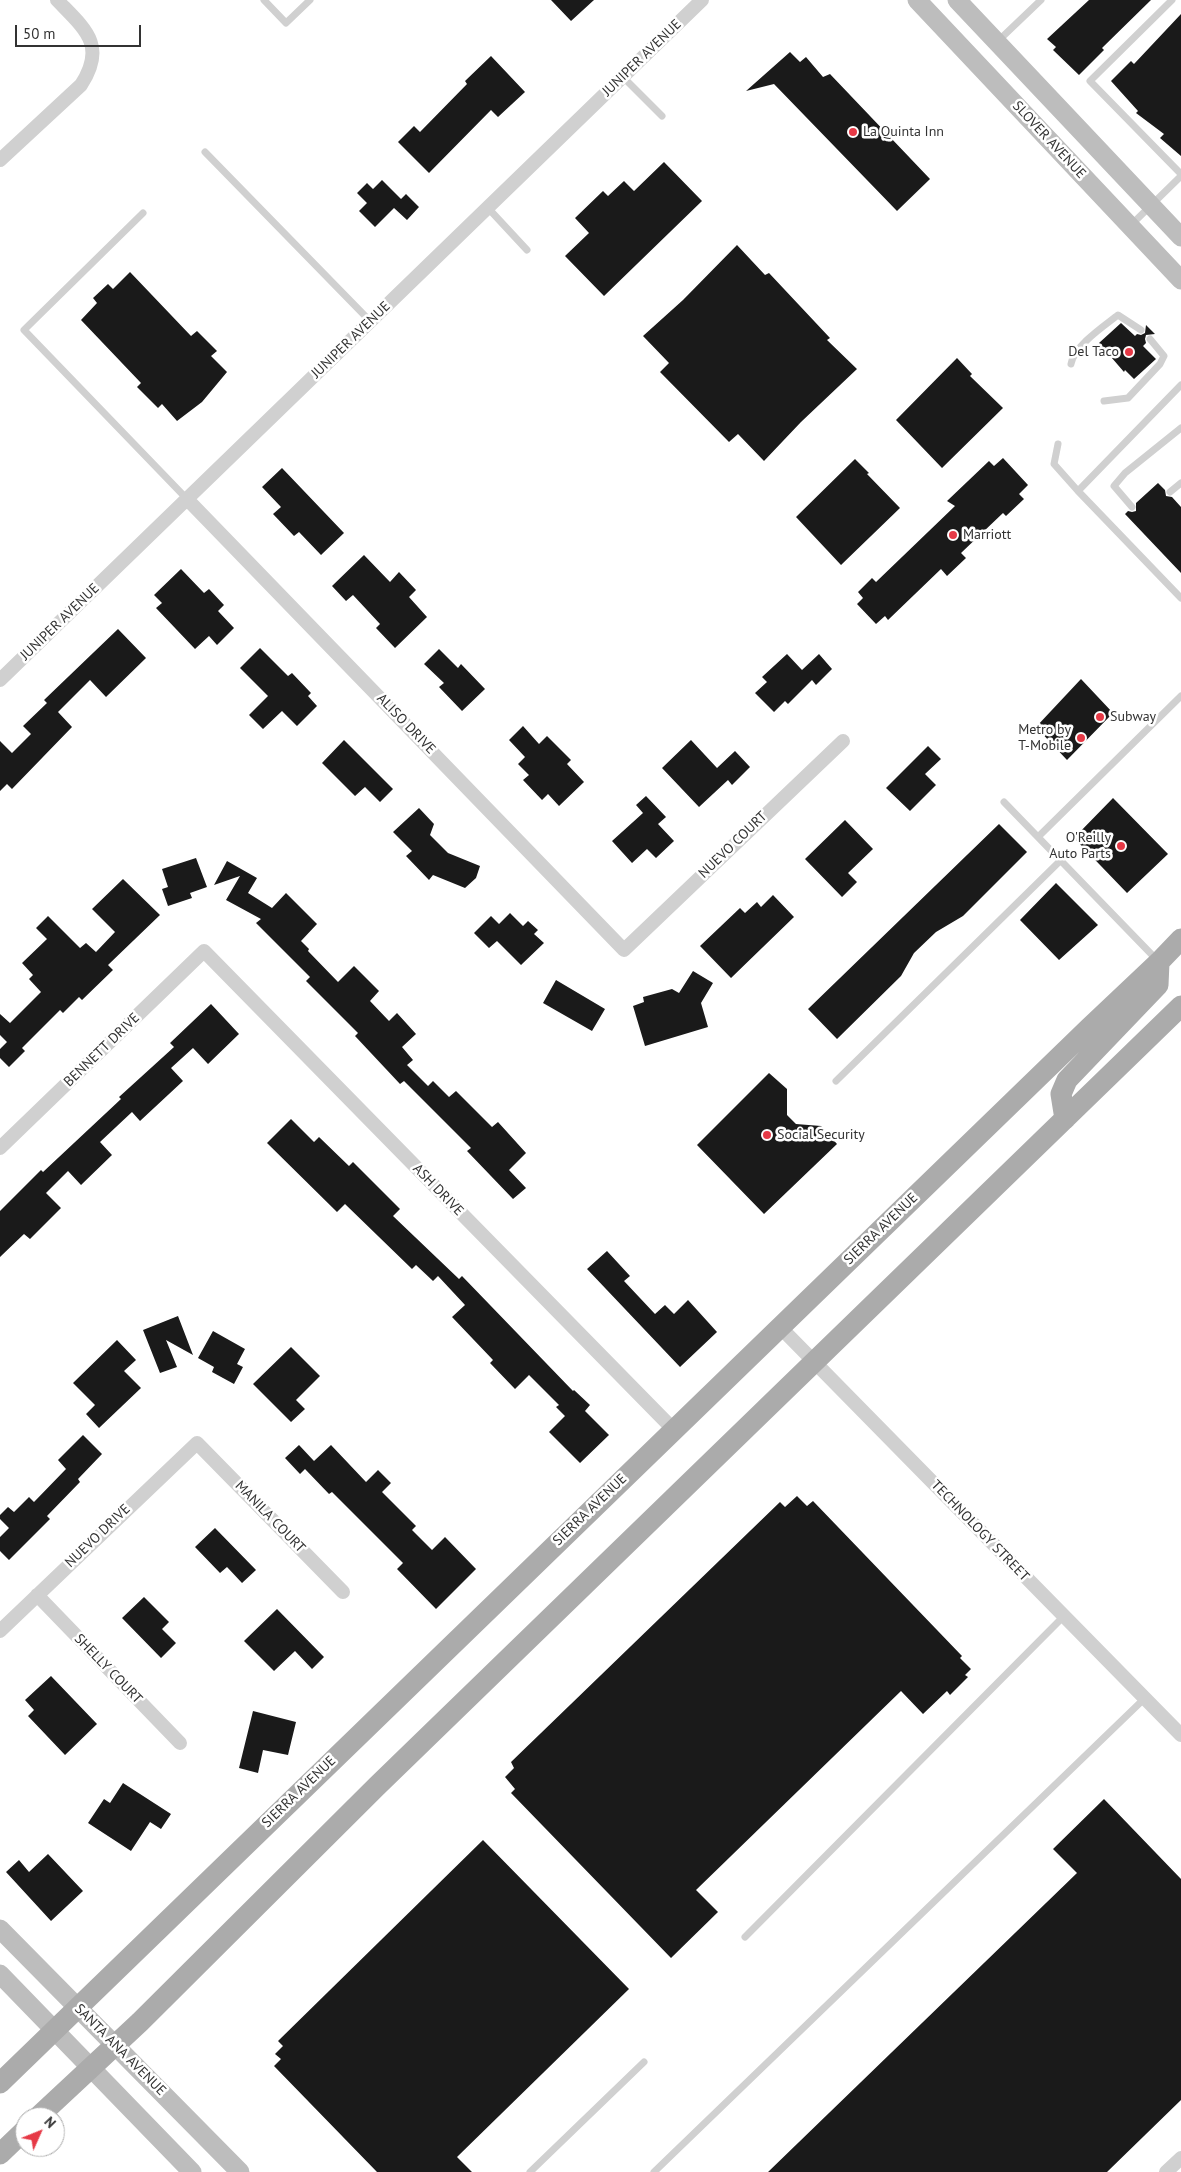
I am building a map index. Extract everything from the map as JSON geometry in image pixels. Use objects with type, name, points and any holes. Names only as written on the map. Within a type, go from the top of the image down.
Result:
[{"type":"main road","name":"SLOVER AVENUE","points":[[917,0],[1181,280]]},
{"type":"main road","name":"SLOVER AVENUE","points":[[957,0],[1181,236]]},
{"type":"main road","name":"SIERRA AVENUE","points":[[0,2083],[1181,939]]},
{"type":"main road","points":[[1065,1119],[1061,1094],[1066,1080],[1158,985],[1159,962]]},
{"type":"main road","points":[[49,2107],[114,2044],[140,2022],[377,1786],[1181,1006]]},
{"type":"main road","name":"SANTA ANA AVENUE","points":[[0,1929],[240,2172]]},
{"type":"main road","points":[[0,1974],[192,2172]]},
{"type":"main road","points":[[0,2154],[15,2140]]},
{"type":"street","points":[[0,160],[81,85],[90,71],[94,51],[88,36],[57,0]]},
{"type":"street","name":"JUNIPER AVENUE","points":[[0,680],[702,0]]},
{"type":"street","name":"ALISO DRIVE","points":[[187,499],[624,950]]},
{"type":"street","name":"NUEVO COURT","points":[[624,950],[842,741]]},
{"type":"street","name":"BENNETT DRIVE","points":[[0,1148],[204,952]]},
{"type":"street","name":"ASH DRIVE","points":[[204,952],[673,1429]]},
{"type":"street","name":"TECHNOLOGY STREET","points":[[780,1327],[1181,1735]]},
{"type":"street","name":"MANILA COURT","points":[[197,1442],[343,1592]]},
{"type":"street","name":"NUEVO DRIVE","points":[[0,1631],[197,1442]]},
{"type":"street","name":"SHELLY COURT","points":[[37,1595],[180,1743]]},
{"type":"street","points":[[1166,2172],[1181,2158]]},
{"type":"lane","points":[[264,0],[286,23],[310,0]]},
{"type":"lane","points":[[997,42],[1041,0]]},
{"type":"lane","points":[[1130,226],[1181,175],[1090,80],[1172,0]]},
{"type":"lane","points":[[623,77],[662,116]]},
{"type":"lane","points":[[205,152],[370,321]]},
{"type":"lane","points":[[488,208],[527,250]]},
{"type":"lane","points":[[143,213],[24,330],[187,499]]},
{"type":"lane","points":[[1071,364],[1072,357],[1098,331],[1118,315],[1141,330]]},
{"type":"lane","points":[[1104,400],[1128,398],[1160,364],[1164,356],[1150,339]]},
{"type":"lane","points":[[1078,491],[1181,385]]},
{"type":"lane","points":[[1132,508],[1114,486],[1125,473],[1181,428]]},
{"type":"lane","points":[[1058,444],[1054,464],[1181,598]]},
{"type":"lane","points":[[1170,492],[1181,483]]},
{"type":"lane","points":[[1038,837],[1181,696]]},
{"type":"lane","points":[[1004,802],[1159,962]]},
{"type":"lane","points":[[836,1081],[1061,860]]},
{"type":"lane","points":[[745,1937],[1064,1616]]},
{"type":"lane","points":[[654,2172],[1144,1698]]},
{"type":"lane","points":[[530,2172],[644,2062]]},
{"type":"building","points":[[551,0],[594,0],[571,21]]},
{"type":"building","points":[[1089,0],[1151,0],[1102,48],[1104,50],[1079,75],[1053,50],[1056,47],[1047,39]]},
{"type":"building","points":[[1181,14],[1181,156],[1160,138],[1164,134],[1136,113],[1138,111],[1111,81],[1131,61],[1134,64]]},
{"type":"building","name":"La Quinta Inn","points":[[790,52],[800,62],[806,57],[823,77],[830,74],[930,179],[897,211],[774,84],[746,91]]},
{"type":"building","points":[[491,56],[525,92],[498,117],[491,110],[429,173],[398,142],[414,126],[420,132],[467,84],[465,81]]},
{"type":"building","points":[[664,162],[702,201],[604,296],[565,256],[589,233],[575,218],[603,191],[608,196],[624,181],[634,191]]},
{"type":"building","points":[[382,180],[401,199],[406,194],[419,207],[407,220],[394,208],[375,227],[359,211],[367,203],[357,193],[367,183],[373,189]]},
{"type":"building","points":[[737,245],[765,275],[769,273],[830,338],[827,340],[857,369],[801,422],[764,461],[738,434],[729,442],[660,372],[669,363],[643,336],[683,300]]},
{"type":"building","points":[[130,272],[191,336],[197,331],[217,351],[211,356],[227,372],[202,402],[177,421],[162,404],[158,408],[137,387],[141,383],[81,320],[97,303],[93,298],[108,284],[113,289]]},
{"type":"building","name":"Del Taco","points":[[1121,323],[1135,336],[1145,333],[1146,325],[1155,334],[1146,335],[1146,343],[1143,346],[1156,359],[1134,379],[1125,370],[1124,372],[1099,343]]},
{"type":"building","points":[[957,358],[972,374],[970,376],[1003,408],[942,468],[896,420]]},
{"type":"building","name":"Marriott","points":[[1003,458],[1028,485],[1019,494],[1024,499],[1006,516],[1003,513],[961,553],[966,558],[947,576],[941,569],[888,620],[885,616],[876,624],[857,604],[863,598],[858,592],[872,578],[876,582],[955,506],[947,501],[989,461],[994,466]]},
{"type":"building","points":[[855,459],[900,508],[841,565],[796,517]]},
{"type":"building","points":[[282,468],[344,533],[321,555],[299,532],[294,536],[273,514],[281,507],[262,487]]},
{"type":"building","points":[[1158,483],[1165,490],[1166,496],[1172,497],[1181,507],[1181,573],[1125,514],[1128,511],[1136,511],[1136,503]]},
{"type":"building","points":[[364,555],[390,582],[399,572],[416,590],[409,597],[427,617],[395,648],[376,628],[380,624],[353,595],[346,601],[332,586]]},
{"type":"building","points":[[181,569],[204,593],[209,589],[224,605],[218,611],[234,628],[217,645],[209,636],[195,649],[156,608],[162,603],[154,595]]},
{"type":"building","points":[[118,629],[146,658],[106,697],[90,680],[58,712],[72,727],[12,789],[7,784],[0,791],[0,741],[12,753],[31,734],[23,726],[47,703],[44,700]]},
{"type":"building","points":[[260,648],[288,676],[292,673],[311,693],[308,696],[317,706],[297,726],[282,711],[263,729],[249,715],[268,696],[240,668]]},
{"type":"building","points":[[439,649],[458,668],[461,664],[485,689],[462,711],[439,687],[444,683],[424,664]]},
{"type":"building","points":[[787,654],[802,670],[819,654],[832,669],[816,685],[812,680],[788,704],[785,701],[774,712],[755,693],[767,682],[762,677]]},
{"type":"building","points":[[1081,679],[1113,713],[1067,760],[1036,727]]},
{"type":"building","points":[[523,726],[539,744],[547,736],[571,760],[567,764],[584,782],[559,806],[548,794],[542,800],[523,780],[529,775],[518,764],[525,757],[509,740]]},
{"type":"building","points":[[344,740],[393,789],[380,802],[365,787],[355,796],[322,763]]},
{"type":"building","points":[[691,740],[717,768],[735,751],[750,767],[732,785],[728,780],[699,807],[662,768]]},
{"type":"building","points":[[928,746],[941,759],[925,774],[936,785],[910,811],[886,788]]},
{"type":"building","points":[[646,796],[666,817],[658,824],[674,841],[656,858],[647,849],[632,863],[612,841],[643,813],[636,805]]},
{"type":"building","name":"O'Reilly Auto Parts","points":[[1113,798],[1168,854],[1127,893],[1074,838]]},
{"type":"building","points":[[419,808],[434,824],[430,835],[448,853],[480,866],[476,878],[465,888],[433,875],[429,880],[406,856],[412,851],[393,832]]},
{"type":"building","points":[[845,820],[873,849],[848,873],[857,882],[842,897],[805,859]]},
{"type":"building","points":[[999,824],[1027,852],[963,916],[936,932],[914,953],[901,976],[837,1039],[808,1009]]},
{"type":"building","points":[[196,858],[207,887],[190,893],[192,898],[168,906],[162,889],[168,887],[162,869]]},
{"type":"building","points":[[227,861],[257,878],[248,893],[272,908],[286,893],[317,924],[301,941],[309,949],[308,951],[338,982],[354,966],[379,991],[370,1001],[389,1021],[397,1013],[416,1034],[402,1047],[413,1060],[407,1065],[428,1086],[433,1081],[449,1097],[456,1091],[492,1127],[498,1122],[526,1153],[509,1170],[526,1188],[513,1199],[467,1151],[471,1148],[404,1081],[400,1084],[355,1036],[358,1033],[306,981],[310,977],[256,923],[261,919],[226,900],[240,876],[214,885]]},
{"type":"building","points":[[123,879],[160,915],[108,965],[113,970],[82,1000],[79,997],[63,1013],[60,1010],[22,1048],[25,1051],[9,1067],[0,1058],[0,1049],[7,1042],[0,1035],[0,1014],[10,1023],[41,992],[29,979],[33,975],[22,963],[47,939],[36,928],[48,916],[80,948],[86,943],[96,952],[115,932],[92,909]]},
{"type":"building","points":[[1056,883],[1098,925],[1059,960],[1020,920]]},
{"type":"building","points":[[773,895],[794,917],[731,978],[700,946],[740,908],[745,913],[757,902],[761,907]]},
{"type":"building","points":[[510,913],[523,926],[528,921],[538,930],[534,934],[544,943],[521,965],[497,941],[489,948],[474,933],[491,916],[499,924]]},
{"type":"building","points":[[693,971],[713,983],[701,1003],[708,1027],[645,1046],[633,1006],[644,1002],[643,997],[672,989],[679,993]]},
{"type":"building","points":[[556,980],[605,1009],[592,1031],[543,1003]]},
{"type":"building","points":[[211,1004],[239,1034],[208,1064],[193,1048],[171,1068],[183,1081],[140,1121],[132,1112],[100,1142],[112,1155],[81,1185],[68,1171],[46,1193],[61,1208],[30,1239],[24,1234],[0,1257],[0,1211],[41,1170],[43,1172],[121,1099],[119,1097],[174,1047],[170,1043]]},
{"type":"building","name":"Social Security","points":[[769,1073],[787,1089],[787,1115],[796,1124],[821,1126],[837,1144],[764,1214],[697,1145]]},
{"type":"building","points":[[291,1119],[314,1142],[319,1137],[349,1166],[353,1162],[400,1209],[393,1216],[459,1279],[462,1276],[573,1391],[590,1405],[585,1411],[609,1435],[580,1463],[549,1432],[565,1416],[556,1407],[559,1405],[529,1375],[515,1389],[490,1363],[493,1360],[452,1317],[465,1305],[438,1276],[433,1281],[416,1265],[412,1269],[345,1204],[337,1212],[267,1143]]},
{"type":"building","points":[[607,1251],[630,1276],[624,1281],[655,1314],[665,1305],[674,1314],[688,1300],[717,1332],[680,1367],[587,1269]]},
{"type":"building","points":[[178,1316],[193,1355],[166,1340],[177,1367],[160,1373],[143,1330]]},
{"type":"building","points":[[213,1331],[245,1349],[237,1364],[243,1367],[234,1384],[212,1372],[214,1367],[198,1358]]},
{"type":"building","points":[[117,1340],[136,1360],[124,1371],[141,1388],[99,1428],[86,1414],[95,1405],[73,1383]]},
{"type":"building","points":[[291,1347],[320,1376],[296,1400],[305,1409],[291,1422],[253,1384]]},
{"type":"building","points":[[83,1435],[102,1454],[78,1479],[80,1482],[47,1516],[50,1519],[9,1560],[0,1551],[0,1537],[9,1528],[0,1519],[0,1515],[8,1507],[14,1512],[29,1497],[34,1502],[66,1469],[58,1460]]},
{"type":"building","points":[[299,1445],[314,1461],[331,1445],[366,1482],[378,1470],[391,1483],[382,1492],[416,1526],[412,1530],[432,1550],[445,1537],[476,1569],[436,1609],[397,1569],[403,1563],[332,1492],[329,1494],[305,1469],[300,1474],[285,1458]]},
{"type":"building","points":[[797,1496],[807,1506],[813,1501],[962,1656],[960,1658],[971,1669],[965,1675],[968,1677],[950,1695],[947,1691],[923,1714],[901,1691],[696,1890],[718,1912],[671,1958],[511,1793],[515,1789],[505,1777],[514,1768],[511,1762],[780,1502],[785,1507]]},
{"type":"building","points":[[215,1528],[256,1570],[242,1583],[227,1567],[220,1573],[195,1547]]},
{"type":"building","points":[[144,1597],[169,1622],[162,1629],[176,1643],[161,1658],[122,1618]]},
{"type":"building","points":[[277,1609],[324,1657],[312,1669],[295,1651],[274,1671],[244,1641]]},
{"type":"building","points":[[51,1676],[97,1724],[65,1755],[28,1716],[34,1710],[25,1700]]},
{"type":"building","points":[[253,1711],[296,1722],[288,1755],[263,1750],[258,1773],[239,1768]]},
{"type":"building","points":[[123,1783],[171,1814],[161,1829],[150,1822],[131,1851],[88,1823],[104,1799],[110,1803]]},
{"type":"building","points":[[1104,1799],[1181,1879],[1181,2100],[1107,2172],[768,2172],[1077,1873],[1053,1849]]},
{"type":"building","points":[[483,1840],[629,1989],[457,2157],[472,2172],[377,2172],[274,2066],[281,2059],[275,2054],[283,2046],[278,2041]]},
{"type":"building","points":[[48,1854],[83,1891],[51,1921],[6,1872],[19,1860],[29,1872]]},
{"type":"place","name":"La Quinta Inn","points":[[853,132]]},
{"type":"place","name":"Del Taco","points":[[1129,352]]},
{"type":"place","name":"Marriott","points":[[953,535]]},
{"type":"place","name":"Subway","points":[[1100,717]]},
{"type":"place","name":"Metro by T-Mobile","points":[[1081,738]]},
{"type":"place","name":"O'Reilly Auto Parts","points":[[1121,846]]},
{"type":"place","name":"Social Security","points":[[767,1135]]}]
